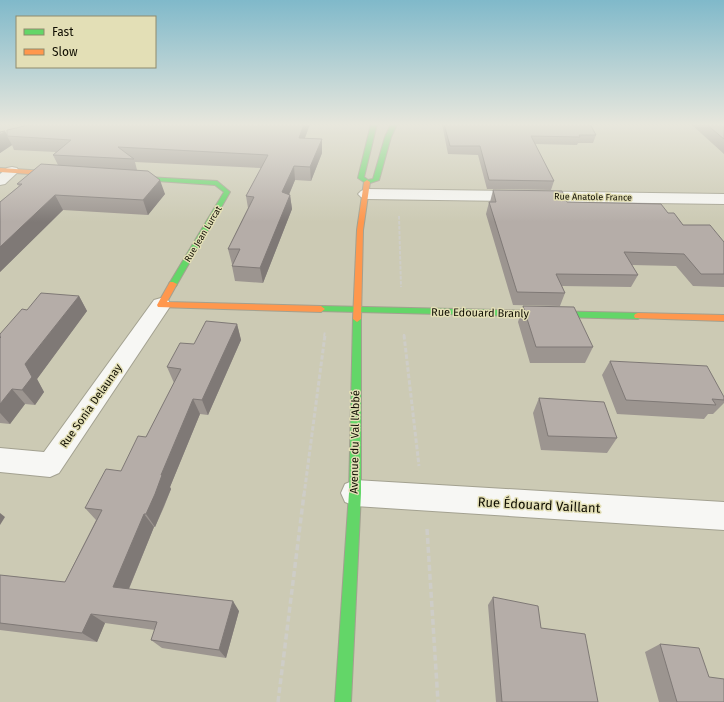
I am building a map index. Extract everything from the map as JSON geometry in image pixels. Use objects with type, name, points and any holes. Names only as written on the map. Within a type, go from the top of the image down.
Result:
[{"type":"street","name":"Avenue du Val l'Abbé","points":[[343,702],[354,493],[356,310],[360,230],[366,188],[361,178],[366,157]]},
{"type":"street","points":[[366,188],[376,180],[384,157]]},
{"type":"street","points":[[0,181],[6,171],[67,174]]},
{"type":"street","name":"Rue Jean Lurcat","points":[[122,178],[217,183],[227,192],[161,305]]},
{"type":"street","name":"Rue Anatole France","points":[[366,188],[724,199]]},
{"type":"street","points":[[161,305],[356,310]]},
{"type":"street","name":"Rue Sonia Delaunay","points":[[0,460],[50,465],[161,305]]},
{"type":"street","name":"Rue Edouard Branly","points":[[356,310],[724,318]]},
{"type":"street","name":"Rue Édouard Vaillant","points":[[354,493],[724,516]]},
{"type":"path","points":[[399,215],[401,311],[420,474]]},
{"type":"path","points":[[278,702],[328,309]]},
{"type":"path","points":[[426,520],[438,702]]},
{"type":"building","points":[[89,157],[131,157],[134,159]]},
{"type":"building","points":[[267,157],[314,157],[310,167],[294,166],[282,192],[290,195],[260,268],[232,266],[240,249],[228,249],[254,197],[246,196]]},
{"type":"building","points":[[483,157],[542,157],[554,181],[489,180]]},
{"type":"building","points":[[41,164],[148,171],[160,180],[143,200],[55,195],[0,247],[0,202],[22,184],[17,184]]},
{"type":"building","points":[[493,190],[562,191],[567,202],[661,204],[668,213],[674,213],[683,225],[710,225],[724,242],[724,274],[701,274],[684,254],[624,252],[638,275],[556,274],[565,293],[517,292],[489,202],[496,202]]},
{"type":"building","points":[[41,293],[79,296],[25,364],[32,377],[22,390],[12,389],[0,404],[0,334],[22,309],[27,310]]},
{"type":"building","points":[[523,306],[574,307],[593,347],[536,347]]},
{"type":"building","points":[[206,321],[237,324],[202,400],[193,399],[161,475],[155,494],[146,514],[144,514],[113,587],[233,601],[219,650],[151,640],[157,622],[91,614],[82,633],[0,623],[0,575],[65,582],[102,510],[85,508],[106,469],[121,471],[138,436],[146,437],[181,369],[167,367],[180,343],[194,344]]},
{"type":"building","points":[[610,361],[707,366],[724,397],[724,400],[712,399],[716,405],[626,400]]},
{"type":"building","points":[[539,398],[604,402],[617,438],[548,436]]},
{"type":"building","points":[[493,597],[538,606],[541,628],[585,634],[598,702],[502,702]]},
{"type":"building","points":[[660,644],[699,648],[709,677],[724,679],[724,702],[677,702]]},
{"type":"traffic: fast","points":[[366,157],[361,178],[367,182],[376,180],[382,157]]},
{"type":"traffic: fast","points":[[130,178],[217,183],[227,192],[173,284]]},
{"type":"traffic: fast","points":[[321,309],[638,316]]},
{"type":"traffic: fast","points":[[343,702],[355,493],[357,319]]},
{"type":"traffic: slow","points":[[0,170],[60,174]]},
{"type":"traffic: slow","points":[[357,319],[360,230],[367,182]]},
{"type":"traffic: slow","points":[[173,284],[161,305],[321,309]]},
{"type":"traffic: slow","points":[[638,316],[724,318]]}]
